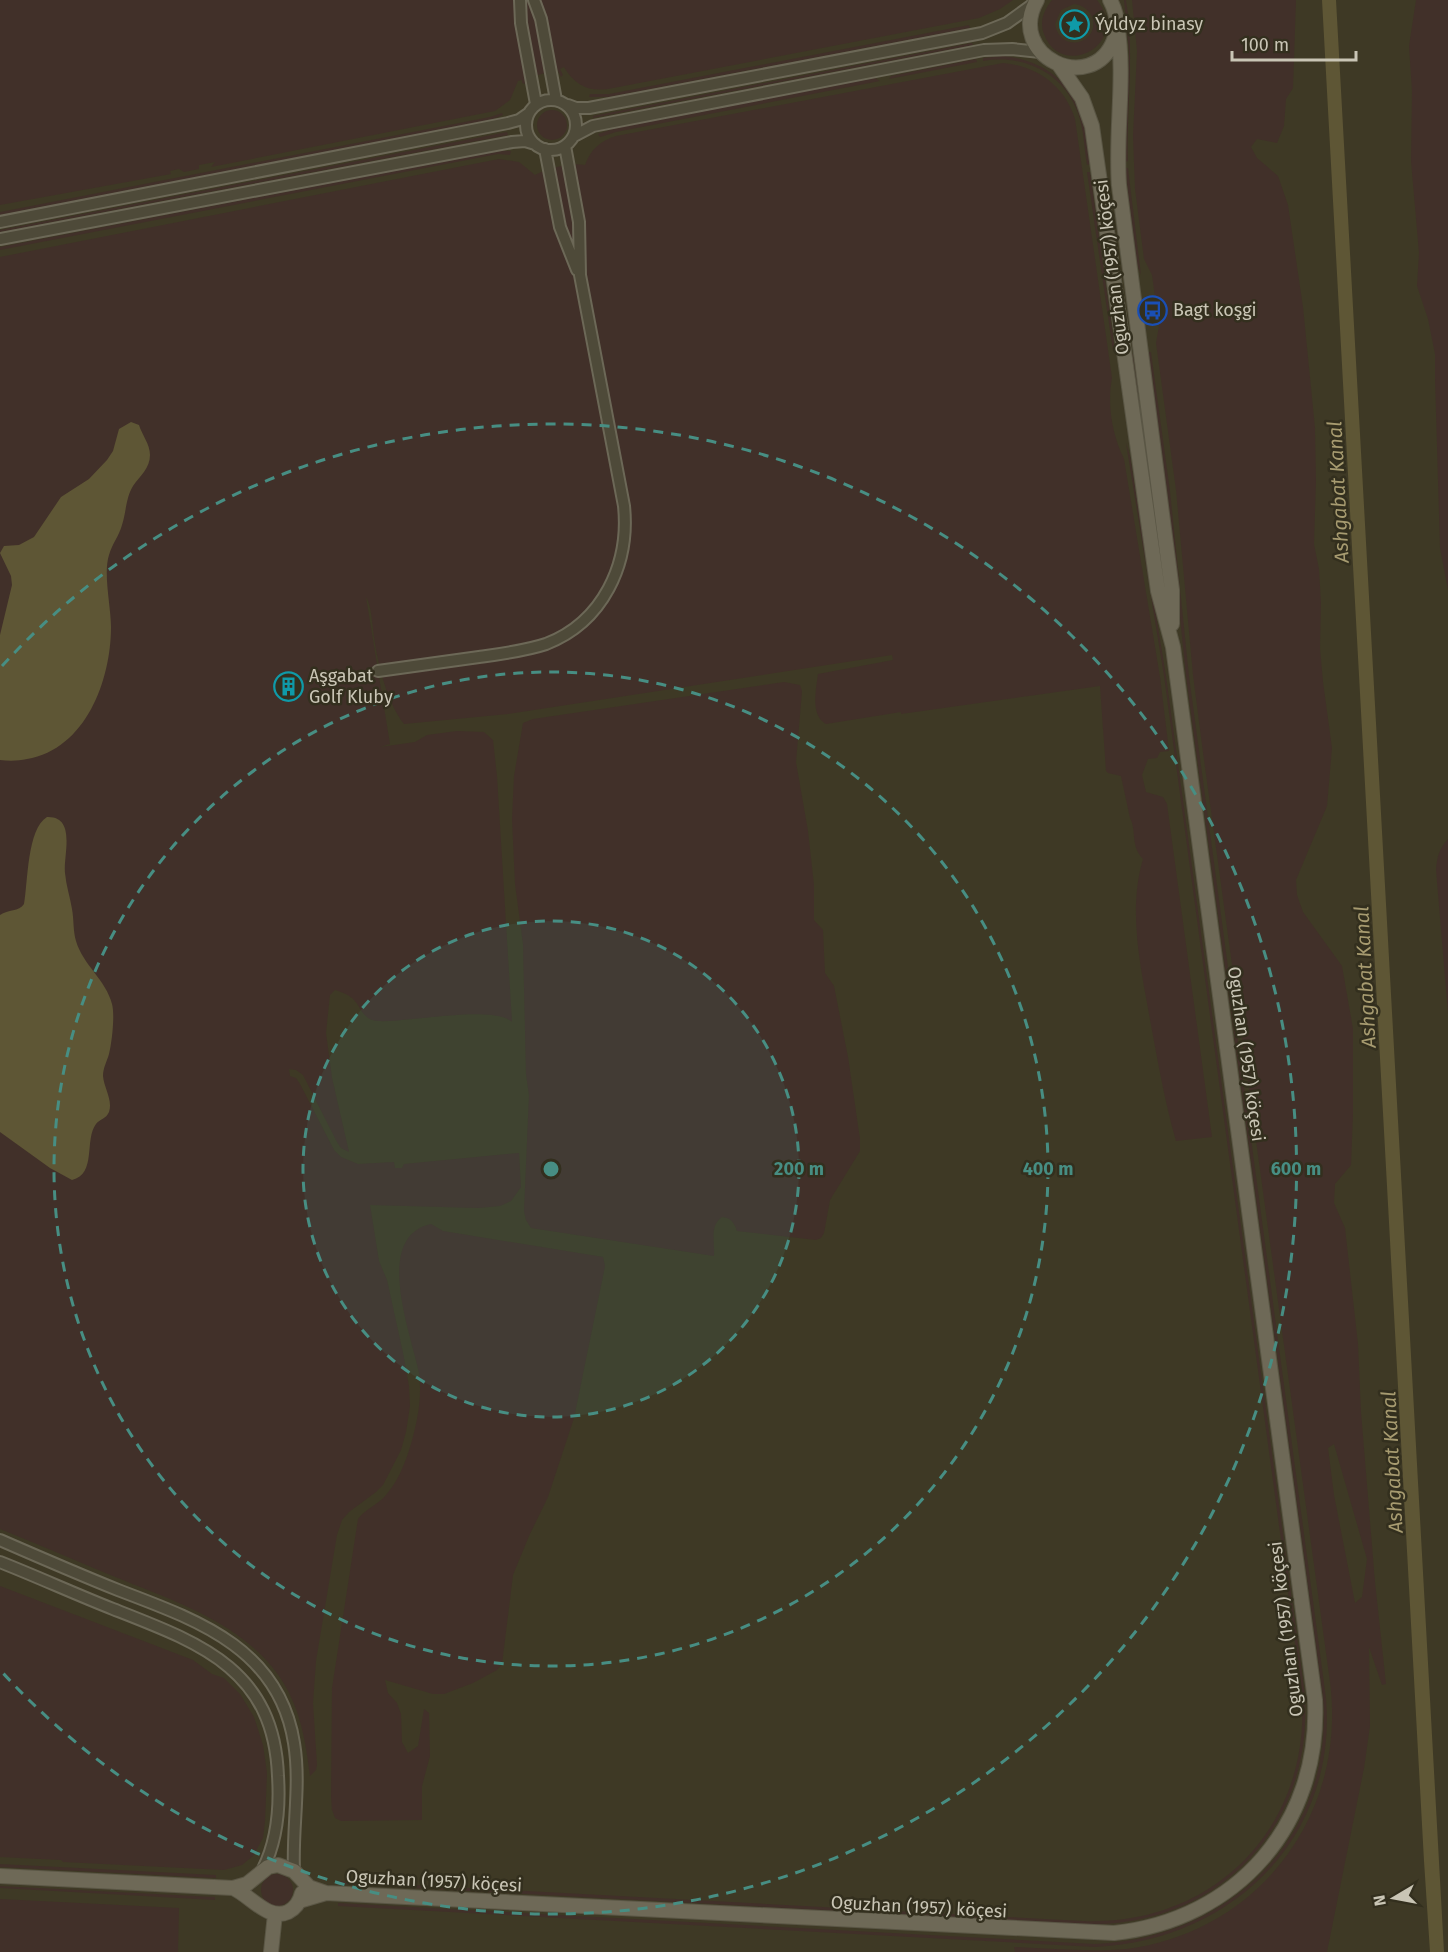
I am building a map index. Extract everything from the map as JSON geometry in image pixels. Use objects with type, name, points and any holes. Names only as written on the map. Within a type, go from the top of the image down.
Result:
[{"type":"main road","points":[[1037,1],[1031,16],[1031,32],[1040,52]]},
{"type":"main road","name":"Oguzhan (1957) köçesi","points":[[0,1876],[233,1888],[247,1884],[259,1873],[278,1865],[297,1875],[309,1887],[326,1893],[1114,1933],[1157,1926],[1200,1909],[1244,1878],[1278,1840],[1296,1807],[1309,1770],[1315,1737],[1315,1700],[1173,647],[1172,590],[1118,177],[1121,63],[1117,24],[1111,1]]},
{"type":"main road","points":[[1059,65],[1074,68],[1096,62],[1112,46],[1117,24]]},
{"type":"main road","name":"Oguzhan (1957) köçesi","points":[[1040,52],[1059,65],[1082,98],[1092,126],[1158,591],[1173,647]]},
{"type":"main road","points":[[257,1904],[253,1894],[259,1873]]},
{"type":"main road","points":[[297,1875],[302,1891],[299,1901]]},
{"type":"main road","points":[[233,1888],[245,1893],[261,1908],[275,1914],[271,1952]]},
{"type":"main road","name":"Oguzhan (1957) köçesi","points":[[275,1914],[287,1912],[299,1901],[326,1893]]},
{"type":"street","points":[[520,0],[532,109],[526,130],[540,147],[560,227],[580,276]]},
{"type":"street","points":[[534,0],[541,19],[556,100]]},
{"type":"street","points":[[0,222],[508,123],[519,120],[546,100],[556,100],[576,108],[589,108],[982,33],[1007,23],[1037,1]]},
{"type":"street","points":[[0,239],[517,141],[556,150],[565,146],[574,136],[593,126],[984,50],[1012,49],[1040,52]]},
{"type":"street","points":[[568,105],[576,120],[574,136]]},
{"type":"street","points":[[378,671],[491,655],[546,644],[578,625],[598,605],[611,585],[620,564],[625,518],[580,276],[579,222],[565,146]]},
{"type":"street","points":[[0,1540],[199,1622],[231,1642],[256,1663],[283,1704],[294,1742],[297,1780],[292,1842],[297,1875]]},
{"type":"street","points":[[0,1562],[161,1627],[221,1659],[248,1684],[268,1719],[278,1762],[279,1792],[276,1822],[271,1848],[259,1873]]},
{"type":"shaded area","points":[[0,0],[1013,0],[1000,9],[979,18],[608,89],[600,90],[582,86],[564,67],[560,69],[563,75],[561,77],[557,69],[526,79],[525,84],[522,80],[518,81],[510,100],[495,111],[211,167],[215,162],[199,165],[199,169],[184,172],[179,169],[170,171],[171,174],[0,205]]},
{"type":"shaded area","points":[[1052,0],[1097,0],[1105,16],[1106,30],[1100,42],[1090,51],[1077,55],[1064,55],[1053,48],[1044,34],[1042,25],[1043,16]],"holes":[[[1074,4],[1089,12],[1093,26],[1086,39],[1071,42],[1064,40],[1058,34],[1055,24],[1061,10]]]},
{"type":"shaded area","points":[[1124,0],[1126,0],[1129,20],[1130,40],[1128,161],[1125,162],[1129,52]]},
{"type":"shaded area","points":[[1132,0],[1296,0],[1293,88],[1286,99],[1284,126],[1277,143],[1257,139],[1251,147],[1257,158],[1278,176],[1288,205],[1303,307],[1315,428],[1314,544],[1319,569],[1323,682],[1332,748],[1327,806],[1296,880],[1297,895],[1303,912],[1342,966],[1353,1029],[1351,1165],[1335,1184],[1334,1203],[1345,1228],[1358,1344],[1361,1412],[1375,1582],[1386,1684],[1382,1685],[1369,1647],[1370,1726],[1364,1768],[1327,1952],[1015,1952],[1014,1947],[1127,1949],[1175,1938],[1217,1918],[1254,1891],[1285,1858],[1308,1820],[1324,1777],[1332,1731],[1330,1682],[1193,675],[1176,490],[1156,343],[1159,326],[1152,275],[1144,259],[1135,189],[1133,136],[1137,51]],"holes":[[[1334,1444],[1367,1559],[1362,1597],[1355,1603],[1334,1495],[1328,1448]]]},
{"type":"shaded area","points":[[1322,0],[1336,0],[1444,1952],[1430,1952],[1424,1861]]},
{"type":"shaded area","points":[[1416,0],[1448,0],[1448,590],[1440,548],[1435,354],[1428,319],[1417,286],[1419,253],[1411,161],[1412,91],[1409,46]]},
{"type":"shaded area","points":[[969,25],[970,28],[609,97],[589,97],[590,94],[609,94]]},
{"type":"shaded area","points":[[972,43],[973,45],[593,118],[593,116]]},
{"type":"shaded area","points":[[1003,56],[1040,66],[1051,72],[1069,90],[1081,113],[1090,164],[1087,165],[1078,113],[1063,87],[1041,69],[1027,64],[1013,61],[983,61],[983,58]]},
{"type":"shaded area","points":[[976,59],[977,62],[889,79],[891,76]]},
{"type":"shaded area","points":[[1003,63],[1027,68],[1048,80],[1064,97],[1075,119],[1112,378],[1110,398],[1112,419],[1116,440],[1124,459],[1160,677],[1169,751],[1160,752],[1157,758],[1148,759],[1142,775],[1146,792],[1163,797],[1167,804],[1212,1137],[1176,1141],[1172,1125],[1149,1014],[1137,936],[1136,898],[1143,859],[1136,849],[1121,776],[1106,771],[1100,686],[826,724],[821,720],[815,702],[818,674],[893,660],[892,655],[508,714],[404,724],[384,683],[371,611],[366,597],[390,744],[380,747],[415,742],[427,735],[457,731],[484,732],[493,740],[512,1022],[502,1017],[469,1014],[378,1021],[365,1016],[352,998],[335,990],[330,995],[326,1033],[332,1078],[349,1152],[341,1148],[337,1142],[303,1075],[296,1070],[289,1069],[290,1076],[296,1078],[300,1084],[334,1150],[341,1157],[358,1164],[394,1162],[395,1168],[402,1168],[404,1164],[519,1153],[521,1187],[511,1201],[500,1206],[478,1208],[370,1205],[379,1261],[387,1280],[403,1353],[410,1406],[401,1450],[383,1485],[349,1512],[342,1520],[337,1535],[316,1661],[313,1703],[317,1765],[316,1770],[310,1776],[296,1709],[285,1685],[251,1646],[230,1630],[184,1605],[0,1529],[0,257],[499,159],[519,162],[535,175],[560,166],[585,165],[597,146],[616,136]]},
{"type":"shaded area","points":[[875,78],[880,81],[600,137],[598,134],[616,128]]},
{"type":"shaded area","points":[[552,110],[558,111],[566,119],[566,131],[558,139],[552,140],[546,139],[538,131],[537,125],[538,119],[546,111]]},
{"type":"shaded area","points":[[502,113],[503,115],[491,120],[0,215],[0,212]]},
{"type":"shaded area","points":[[507,132],[508,135],[0,232],[0,230]]},
{"type":"shaded area","points":[[497,151],[511,151],[510,155],[498,154],[0,250],[0,247]]},
{"type":"shaded area","points":[[1125,168],[1128,168],[1141,275],[1137,264]]},
{"type":"shaded area","points":[[1087,172],[1090,172],[1115,350],[1113,351]]},
{"type":"shaded area","points":[[1148,352],[1151,352],[1170,491],[1189,676],[1326,1698],[1325,1749],[1314,1795],[1294,1837],[1266,1873],[1231,1902],[1190,1925],[1144,1940],[1095,1947],[338,1906],[338,1903],[1095,1944],[1144,1937],[1189,1923],[1229,1900],[1264,1871],[1291,1835],[1311,1794],[1322,1748],[1323,1698],[1186,676],[1167,491]]},
{"type":"shaded area","points":[[1133,354],[1160,555],[1131,355]]},
{"type":"shaded area","points":[[131,422],[139,425],[149,447],[150,460],[131,490],[121,529],[107,563],[110,647],[100,689],[80,727],[65,742],[48,753],[27,759],[0,760],[0,635],[12,585],[11,576],[0,553],[4,546],[19,545],[34,537],[61,497],[89,479],[107,460],[113,451],[119,429]]},
{"type":"shaded area","points":[[1126,443],[1166,676],[1304,1688],[1304,1737],[1294,1783],[1276,1823],[1250,1858],[1216,1887],[1177,1908],[1132,1921],[1083,1924],[340,1884],[340,1881],[1083,1921],[1132,1918],[1176,1905],[1215,1885],[1248,1856],[1274,1821],[1292,1781],[1301,1736],[1301,1688],[1164,676]]},
{"type":"shaded area","points":[[784,682],[800,685],[802,691],[796,762],[808,831],[814,885],[814,920],[823,930],[825,973],[834,986],[848,1057],[860,1139],[860,1151],[830,1200],[824,1233],[816,1240],[737,1231],[732,1221],[722,1217],[715,1225],[714,1256],[531,1228],[524,1211],[529,1095],[526,1074],[523,944],[515,884],[512,819],[514,776],[523,723],[533,719]]},
{"type":"shaded area","points":[[47,817],[56,818],[65,830],[66,882],[79,950],[105,987],[113,1009],[111,1043],[103,1076],[110,1108],[93,1131],[85,1171],[80,1177],[72,1180],[50,1168],[0,1132],[0,915],[24,904],[32,844],[40,823]]},
{"type":"shaded area","points":[[1448,839],[1448,1014],[1436,870],[1439,853]]},
{"type":"shaded area","points":[[431,1224],[443,1231],[603,1257],[605,1266],[574,1418],[548,1497],[513,1575],[502,1664],[497,1670],[473,1683],[444,1694],[433,1694],[385,1680],[388,1693],[397,1703],[401,1714],[402,1742],[408,1753],[418,1746],[424,1709],[429,1713],[430,1756],[422,1786],[422,1820],[341,1821],[335,1818],[331,1797],[332,1688],[358,1519],[383,1498],[397,1479],[409,1449],[417,1419],[420,1396],[419,1373],[404,1313],[399,1267],[403,1248],[413,1233]]},
{"type":"shaded area","points":[[0,1586],[193,1660],[212,1674],[224,1678],[240,1694],[254,1717],[263,1745],[267,1773],[263,1838],[253,1856],[242,1865],[224,1870],[0,1857]]},
{"type":"shaded area","points":[[0,1864],[216,1875],[216,1878],[0,1867]]},
{"type":"shaded area","points":[[277,1874],[288,1879],[293,1890],[288,1901],[277,1906],[266,1901],[261,1890],[266,1879]]},
{"type":"shaded area","points":[[0,1886],[215,1897],[215,1900],[0,1888]]},
{"type":"shaded area","points":[[0,1899],[179,1908],[178,1952],[0,1952]]},
{"type":"place","name":"Ýyldyz binasy","points":[[1074,24]]},
{"type":"place","name":"Bagt koşgi","points":[[1152,310]]},
{"type":"place","name":"Aşgabat Golf Kluby","points":[[288,686]]},
{"type":"water label","name":"Ashgabat Kanal","points":[[1338,492]]},
{"type":"water label","name":"Ashgabat Kanal","points":[[1365,977]]},
{"type":"water label","name":"Ashgabat Kanal","points":[[1392,1462]]}]
